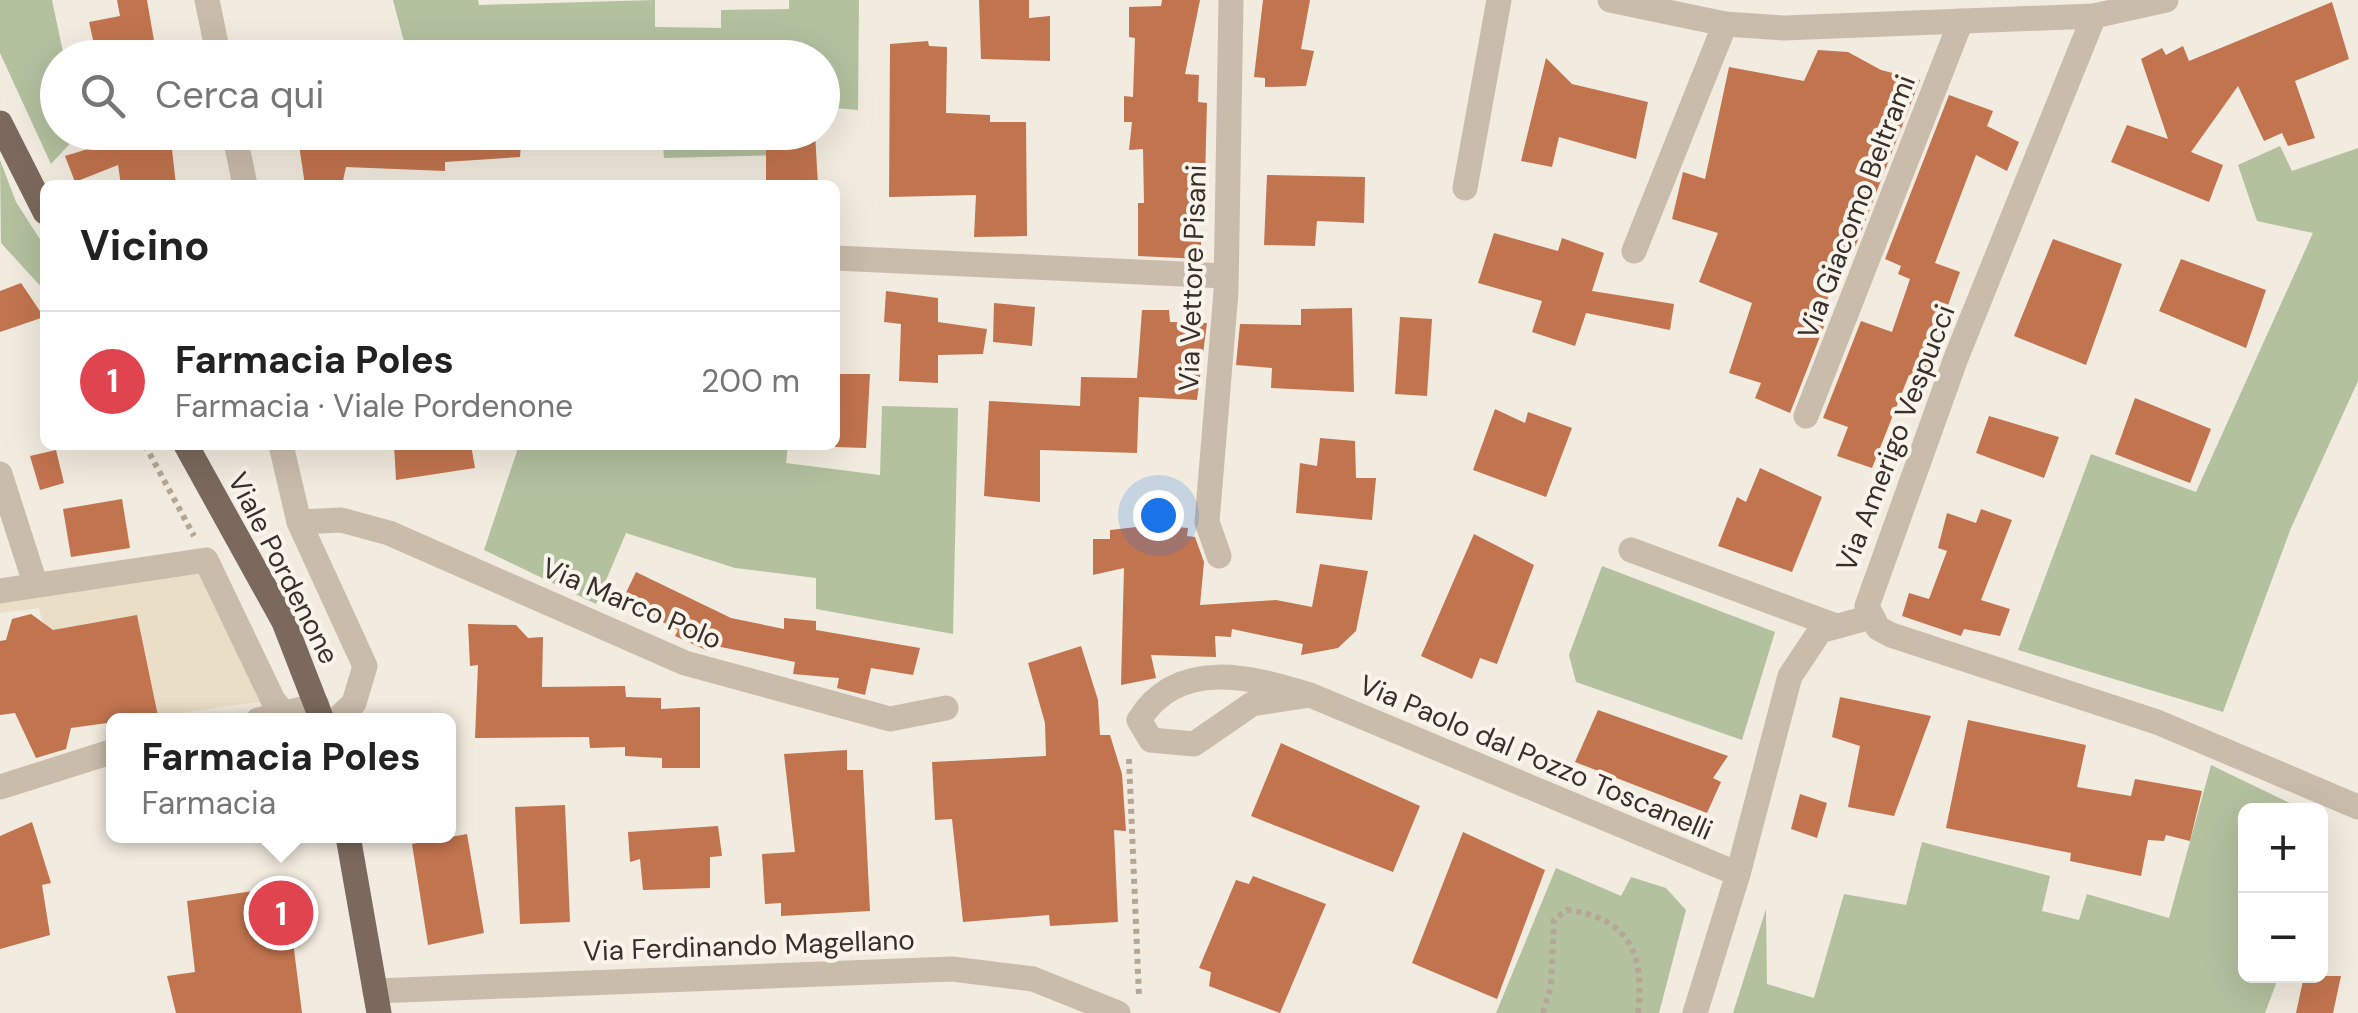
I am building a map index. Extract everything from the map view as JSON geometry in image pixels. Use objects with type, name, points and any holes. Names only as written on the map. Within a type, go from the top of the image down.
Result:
[{"type":"main road","points":[[0,123],[40,202]]},
{"type":"main road","name":"Viale Pordenone","points":[[189,450],[284,622],[324,713]]},
{"type":"main road","points":[[349,843],[377,1002]]},
{"type":"street","points":[[207,0],[215,40]]},
{"type":"street","name":"Via Vettore Pisani","points":[[1218,556],[1208,522],[1225,276],[1232,0]]},
{"type":"street","points":[[1465,188],[1499,0]]},
{"type":"street","points":[[1610,0],[1725,24],[1784,28],[1922,12],[1961,21],[2094,16],[2166,0]]},
{"type":"street","name":"Via Amerigo Vespucci","points":[[1872,618],[1868,593],[2094,16]]},
{"type":"street","name":"Via Giacomo Beltrami","points":[[1806,416],[1961,21]]},
{"type":"street","points":[[1634,251],[1725,24]]},
{"type":"street","points":[[238,150],[244,180]]},
{"type":"street","points":[[840,258],[1225,276]]},
{"type":"street","name":"Viale Pordenone","points":[[282,450],[300,522],[364,666],[354,703],[330,713]]},
{"type":"street","points":[[0,474],[35,583]]},
{"type":"street","name":"Via Marco Polo","points":[[300,522],[342,520],[388,533],[685,663],[890,719],[946,708]]},
{"type":"street","points":[[1631,550],[1836,626],[1872,618],[1891,635],[2157,722],[2358,808]]},
{"type":"street","points":[[0,591],[206,560],[273,700],[284,713]]},
{"type":"street","name":"Via Paolo dal Pozzo Toscanelli","points":[[1695,1013],[1738,874],[1790,676],[1820,631],[1836,626]]},
{"type":"street","name":"Via Paolo dal Pozzo Toscanelli","points":[[1152,740],[1139,720],[1161,694],[1208,676],[1232,674],[1310,695],[1738,874]]},
{"type":"street","points":[[1152,740],[1194,744],[1252,704],[1310,695]]},
{"type":"street","points":[[0,787],[106,754]]},
{"type":"street","name":"Via Ferdinando Magellano","points":[[377,1002],[952,969],[1034,979],[1118,1013]]},
{"type":"path","points":[[148,450],[206,560]]},
{"type":"path","points":[[1140,1013],[1129,755],[1152,740]]},
{"type":"path","points":[[1543,1013],[1551,986],[1554,920],[1567,910],[1597,914],[1624,936],[1639,960],[1638,1013]]},
{"type":"green space","points":[[0,0],[52,0],[60,40],[40,40],[40,140],[0,53]]},
{"type":"green space","points":[[393,0],[478,0],[479,5],[655,0],[655,27],[721,28],[721,10],[789,9],[789,0],[859,0],[858,110],[840,108],[840,40],[404,40]]},
{"type":"green space","points":[[2280,146],[2292,171],[2358,148],[2358,381],[2291,528],[2223,712],[2018,650],[2091,454],[2196,492],[2313,233],[2257,221],[2238,165]]},
{"type":"green space","points":[[45,150],[64,150],[51,164]]},
{"type":"green space","points":[[663,150],[787,150],[787,155],[664,158]]},
{"type":"green space","points":[[0,160],[16,202],[40,239],[40,286],[1,243]]},
{"type":"green space","points":[[882,406],[958,408],[953,634],[816,609],[816,578],[735,568],[626,533],[596,604],[484,550],[517,450],[787,450],[786,463],[880,475]]},
{"type":"green space","points":[[1602,566],[1775,632],[1742,740],[1576,682],[1569,655]]},
{"type":"green space","points":[[2211,765],[2290,803],[2238,803],[2238,983],[2276,983],[2265,1013],[1733,1013],[1766,909],[1767,984],[1814,998],[1844,894],[1906,905],[1922,842],[2050,876],[2042,911],[2079,920],[2087,894],[2169,918]]},
{"type":"green space","points":[[1556,868],[1621,896],[1631,877],[1666,888],[1686,910],[1659,1013],[1496,1013]]},
{"type":"shaded area","points":[[206,560],[273,700],[157,713],[137,616],[45,632],[39,608],[0,613],[0,591]]},
{"type":"building","points":[[117,0],[147,0],[154,40],[93,40],[89,22],[120,16]]},
{"type":"building","points":[[979,0],[1029,0],[1029,18],[1050,16],[1050,61],[981,59]]},
{"type":"building","points":[[1162,0],[1200,0],[1185,74],[1199,75],[1198,102],[1207,103],[1205,181],[1195,181],[1193,234],[1201,234],[1201,259],[1138,256],[1138,203],[1144,203],[1143,149],[1129,150],[1132,122],[1124,122],[1124,96],[1133,97],[1135,38],[1129,37],[1129,7],[1161,6]]},
{"type":"building","points":[[1263,0],[1310,0],[1301,49],[1314,51],[1306,86],[1265,87],[1265,78],[1254,77]]},
{"type":"building","points":[[2332,2],[2349,59],[2295,81],[2315,138],[2288,146],[2282,133],[2264,141],[2238,86],[2191,152],[2223,165],[2209,202],[2111,162],[2127,125],[2168,139],[2141,59],[2162,48],[2166,55],[2183,46],[2189,61]]},
{"type":"building","points":[[928,41],[929,46],[947,47],[946,113],[990,115],[990,122],[1026,122],[1027,236],[974,237],[976,195],[889,197],[890,44]]},
{"type":"building","points":[[1818,50],[1848,52],[1881,70],[1920,80],[1854,250],[1847,247],[1826,303],[1832,306],[1790,413],[1755,398],[1761,383],[1729,373],[1752,303],[1699,282],[1718,233],[1672,219],[1683,172],[1705,179],[1729,67],[1804,81]]},
{"type":"building","points":[[1546,58],[1572,84],[1648,102],[1636,159],[1559,137],[1552,167],[1521,161]]},
{"type":"building","points":[[1949,95],[1993,111],[1987,126],[2019,142],[2007,171],[1976,155],[1935,263],[1960,272],[1934,344],[1940,347],[1928,382],[1909,375],[1872,468],[1837,456],[1848,427],[1823,418],[1861,321],[1892,332],[1910,279],[1898,274],[1901,266],[1885,259]]},
{"type":"building","points":[[84,150],[172,150],[175,180],[120,180],[118,165],[74,180],[65,156]]},
{"type":"building","points":[[300,150],[520,150],[520,157],[445,162],[445,171],[346,167],[343,180],[304,180]]},
{"type":"building","points":[[766,150],[816,150],[818,180],[766,180]]},
{"type":"building","points":[[1267,175],[1365,177],[1364,223],[1317,221],[1315,246],[1264,245]]},
{"type":"building","points":[[1494,233],[1558,251],[1562,238],[1604,253],[1592,291],[1674,304],[1670,330],[1586,313],[1575,346],[1532,332],[1542,301],[1478,283]]},
{"type":"building","points":[[2053,239],[2122,264],[2086,365],[2014,336]]},
{"type":"building","points":[[2181,259],[2266,290],[2246,348],[2159,311]]},
{"type":"building","points":[[21,283],[40,311],[40,318],[0,332],[0,291]]},
{"type":"building","points":[[886,291],[938,298],[938,322],[987,329],[983,354],[938,355],[938,383],[899,381],[901,324],[884,322]]},
{"type":"building","points":[[994,303],[1035,307],[1032,346],[993,342]]},
{"type":"building","points":[[1352,308],[1354,392],[1271,388],[1272,368],[1236,365],[1240,324],[1301,325],[1301,309]]},
{"type":"building","points":[[1142,310],[1169,310],[1170,322],[1207,323],[1197,400],[1139,397],[1137,453],[1040,450],[1040,502],[984,496],[989,401],[1080,406],[1081,377],[1137,378]]},
{"type":"building","points":[[1400,317],[1432,319],[1427,396],[1395,394]]},
{"type":"building","points":[[840,374],[870,374],[866,448],[840,447]]},
{"type":"building","points":[[2135,398],[2211,429],[2190,483],[2115,454]]},
{"type":"building","points":[[1495,409],[1525,423],[1528,412],[1572,428],[1546,497],[1473,470]]},
{"type":"building","points":[[1989,416],[2059,437],[2044,478],[1976,453]]},
{"type":"building","points":[[1320,438],[1355,441],[1356,478],[1376,478],[1372,520],[1296,513],[1300,463],[1317,466]]},
{"type":"building","points":[[56,450],[64,483],[40,490],[30,456]]},
{"type":"building","points":[[394,450],[472,450],[475,468],[396,480]]},
{"type":"building","points":[[1760,468],[1822,497],[1792,572],[1718,546],[1737,497],[1746,502]]},
{"type":"building","points":[[122,499],[130,548],[71,557],[63,509]]},
{"type":"building","points":[[1981,509],[2012,520],[1981,600],[2010,609],[2000,636],[1964,629],[1961,636],[1902,616],[1909,593],[1929,599],[1947,551],[1938,548],[1947,513],[1976,523]]},
{"type":"building","points":[[1155,525],[1188,528],[1187,536],[1195,537],[1204,562],[1200,605],[1276,600],[1312,607],[1320,564],[1368,571],[1356,631],[1338,648],[1301,655],[1303,644],[1232,629],[1231,637],[1215,636],[1216,657],[1151,655],[1156,678],[1121,685],[1124,568],[1093,575],[1093,539],[1110,539],[1110,530]]},
{"type":"building","points":[[1474,534],[1534,565],[1497,664],[1480,658],[1472,679],[1421,656]]},
{"type":"building","points":[[636,572],[731,618],[784,629],[784,618],[816,621],[816,630],[920,648],[913,675],[871,668],[865,695],[837,688],[839,678],[793,674],[795,662],[711,645],[708,651],[675,636],[678,630],[622,601]]},
{"type":"building","points":[[31,614],[53,630],[137,615],[157,713],[106,713],[106,723],[71,728],[66,749],[36,758],[15,713],[0,715],[0,641],[6,640],[12,619]]},
{"type":"building","points":[[468,624],[516,625],[528,638],[543,637],[542,687],[625,686],[626,697],[661,698],[661,709],[700,707],[700,768],[662,768],[662,758],[625,756],[625,747],[590,748],[589,737],[475,738],[478,665],[470,666]]},
{"type":"building","points":[[1081,646],[1098,700],[1100,735],[1110,735],[1122,774],[1126,831],[1114,830],[1118,922],[1050,926],[1049,915],[963,922],[952,819],[935,820],[932,762],[1046,756],[1045,723],[1028,663]]},
{"type":"building","points":[[1840,697],[1931,716],[1894,816],[1848,807],[1860,746],[1832,737]]},
{"type":"building","points":[[1598,710],[1728,756],[1713,778],[1721,782],[1707,813],[1575,762]]},
{"type":"building","points":[[1968,720],[2086,745],[2077,787],[2131,796],[2135,779],[2202,791],[2190,841],[2166,835],[2164,841],[2148,840],[2141,876],[2070,861],[2071,853],[1946,828]]},
{"type":"building","points":[[1281,743],[1420,806],[1393,872],[1251,816]]},
{"type":"building","points":[[847,750],[847,770],[863,770],[870,911],[781,916],[781,903],[765,904],[762,854],[795,852],[784,754]]},
{"type":"building","points":[[1800,794],[1827,803],[1817,838],[1791,829]]},
{"type":"building","points":[[565,805],[570,922],[520,924],[515,807]]},
{"type":"building","points":[[32,822],[51,883],[42,885],[50,935],[0,949],[0,836]]},
{"type":"building","points":[[718,826],[722,856],[710,857],[710,888],[643,890],[640,859],[630,862],[628,832]]},
{"type":"building","points":[[1463,832],[1545,870],[1497,999],[1412,963]]},
{"type":"building","points":[[467,834],[484,933],[428,945],[412,844],[456,843],[456,836]]},
{"type":"building","points":[[1253,876],[1326,904],[1280,1013],[1209,986],[1211,972],[1199,968],[1236,880],[1249,884]]},
{"type":"building","points":[[286,886],[302,1013],[176,1013],[167,976],[195,972],[187,901]]},
{"type":"building","points":[[2328,976],[2341,976],[2333,1013],[2296,1013],[2302,983],[2328,983]]},
{"type":"place","name":"Farmacia Poles","points":[[281,913]]}]
